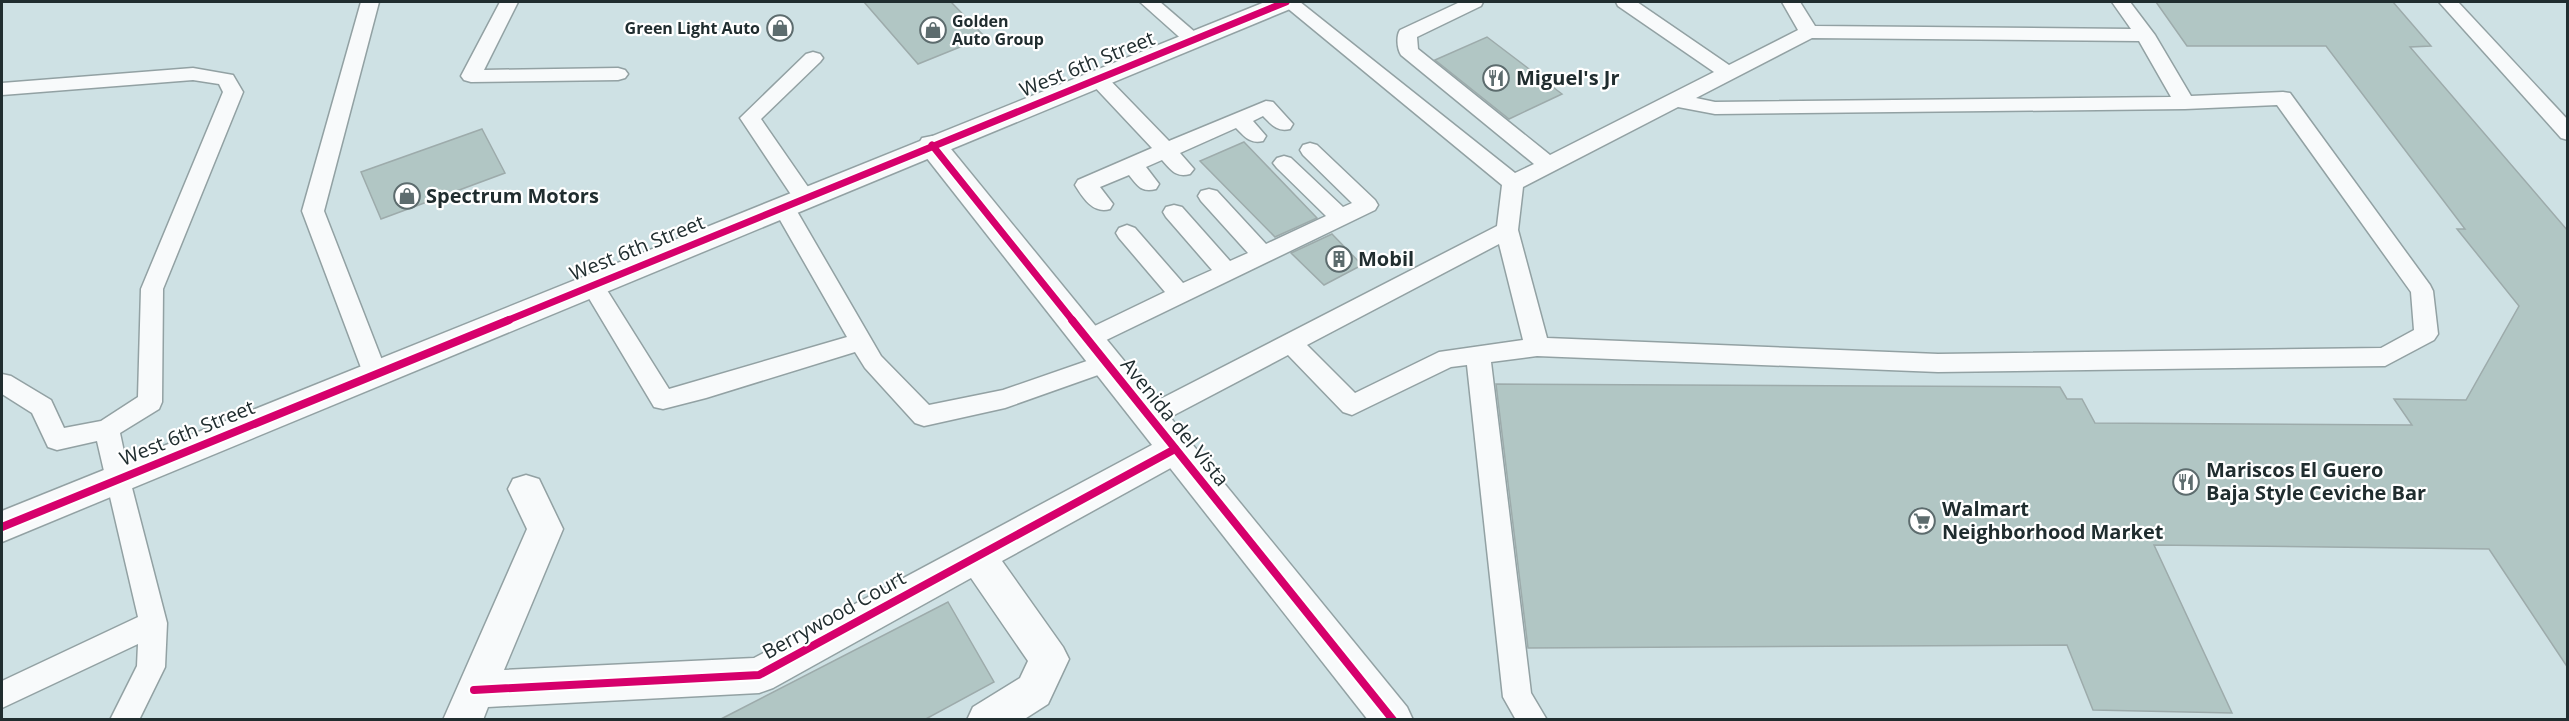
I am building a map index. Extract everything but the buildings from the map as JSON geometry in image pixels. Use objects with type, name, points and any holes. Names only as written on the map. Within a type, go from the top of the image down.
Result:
[{"type":"street","name":"West 6th Street","points":[[2,527],[932,145],[1287,2]]},
{"type":"street","name":"Avenida del Vista","points":[[932,145],[1392,720]]},
{"type":"street","name":"Berrywood Court","points":[[468,705],[759,675],[1175,448]]},
{"type":"street","points":[[468,705],[545,529],[526,489]]},
{"type":"street","points":[[977,556],[1049,659],[1034,691],[987,720]]},
{"type":"lane","points":[[370,2],[313,211],[375,373]]},
{"type":"lane","points":[[509,2],[471,76],[618,74]]},
{"type":"lane","points":[[1149,2],[1193,39]]},
{"type":"lane","points":[[1287,2],[1513,183]]},
{"type":"lane","points":[[1474,2],[1407,34],[1408,51],[1549,165]]},
{"type":"lane","points":[[1625,2],[1727,72]]},
{"type":"lane","points":[[1791,2],[1809,32]]},
{"type":"lane","points":[[2121,2],[2145,35],[2185,103]]},
{"type":"lane","points":[[2448,2],[2568,133]]},
{"type":"lane","points":[[1513,183],[1809,32],[2145,35]]},
{"type":"lane","points":[[813,58],[750,118],[873,362],[924,416],[1005,399],[1107,363]]},
{"type":"lane","points":[[2,89],[192,74],[226,78],[233,92],[152,290],[150,402],[107,429],[57,441],[42,407],[2,383]]},
{"type":"lane","points":[[1097,78],[1183,169]]},
{"type":"lane","points":[[1292,344],[1352,405],[1447,358],[1537,347],[1938,363],[2385,357],[2426,334],[2421,291],[2283,98],[2185,103],[1735,108],[1714,108],[1675,100]]},
{"type":"lane","points":[[1102,204],[1086,185],[1266,107],[1283,124]]},
{"type":"lane","points":[[1239,119],[1256,136]]},
{"type":"lane","points":[[1088,339],[1367,205],[1310,150]]},
{"type":"lane","points":[[1284,163],[1341,218]]},
{"type":"lane","points":[[1132,165],[1148,184]]},
{"type":"lane","points":[[1513,183],[1507,230],[1537,347]]},
{"type":"lane","points":[[1209,196],[1263,255]]},
{"type":"lane","points":[[1174,212],[1227,272]]},
{"type":"lane","points":[[1149,416],[1292,344],[1507,230]]},
{"type":"lane","points":[[1127,233],[1180,295]]},
{"type":"lane","points":[[592,285],[663,400],[862,341]]},
{"type":"lane","points":[[1479,354],[1517,697],[1533,720]]},
{"type":"lane","points":[[107,429],[117,480],[153,623],[152,667],[124,720]]},
{"type":"lane","points":[[2,695],[153,623]]},
{"type":"cycle path","points":[[2,527],[1286,2]]},
{"type":"cycle path","points":[[932,145],[1393,720]]},
{"type":"cycle path","points":[[474,690],[759,675],[1175,449]]},
{"type":"place","name":"Green Light Auto","points":[[780,28]]},
{"type":"place","name":"Golden Auto Group","points":[[933,30]]},
{"type":"place","name":"Miguel's Jr","points":[[1496,78]]},
{"type":"place","name":"Spectrum Motors","points":[[407,196]]},
{"type":"place","name":"Mobil","points":[[1339,259]]},
{"type":"place","name":"Mariscos El Guero Baja Style Ceviche Bar","points":[[2186,482]]},
{"type":"place","name":"Walmart Neighborhood Market","points":[[1922,521]]}]
